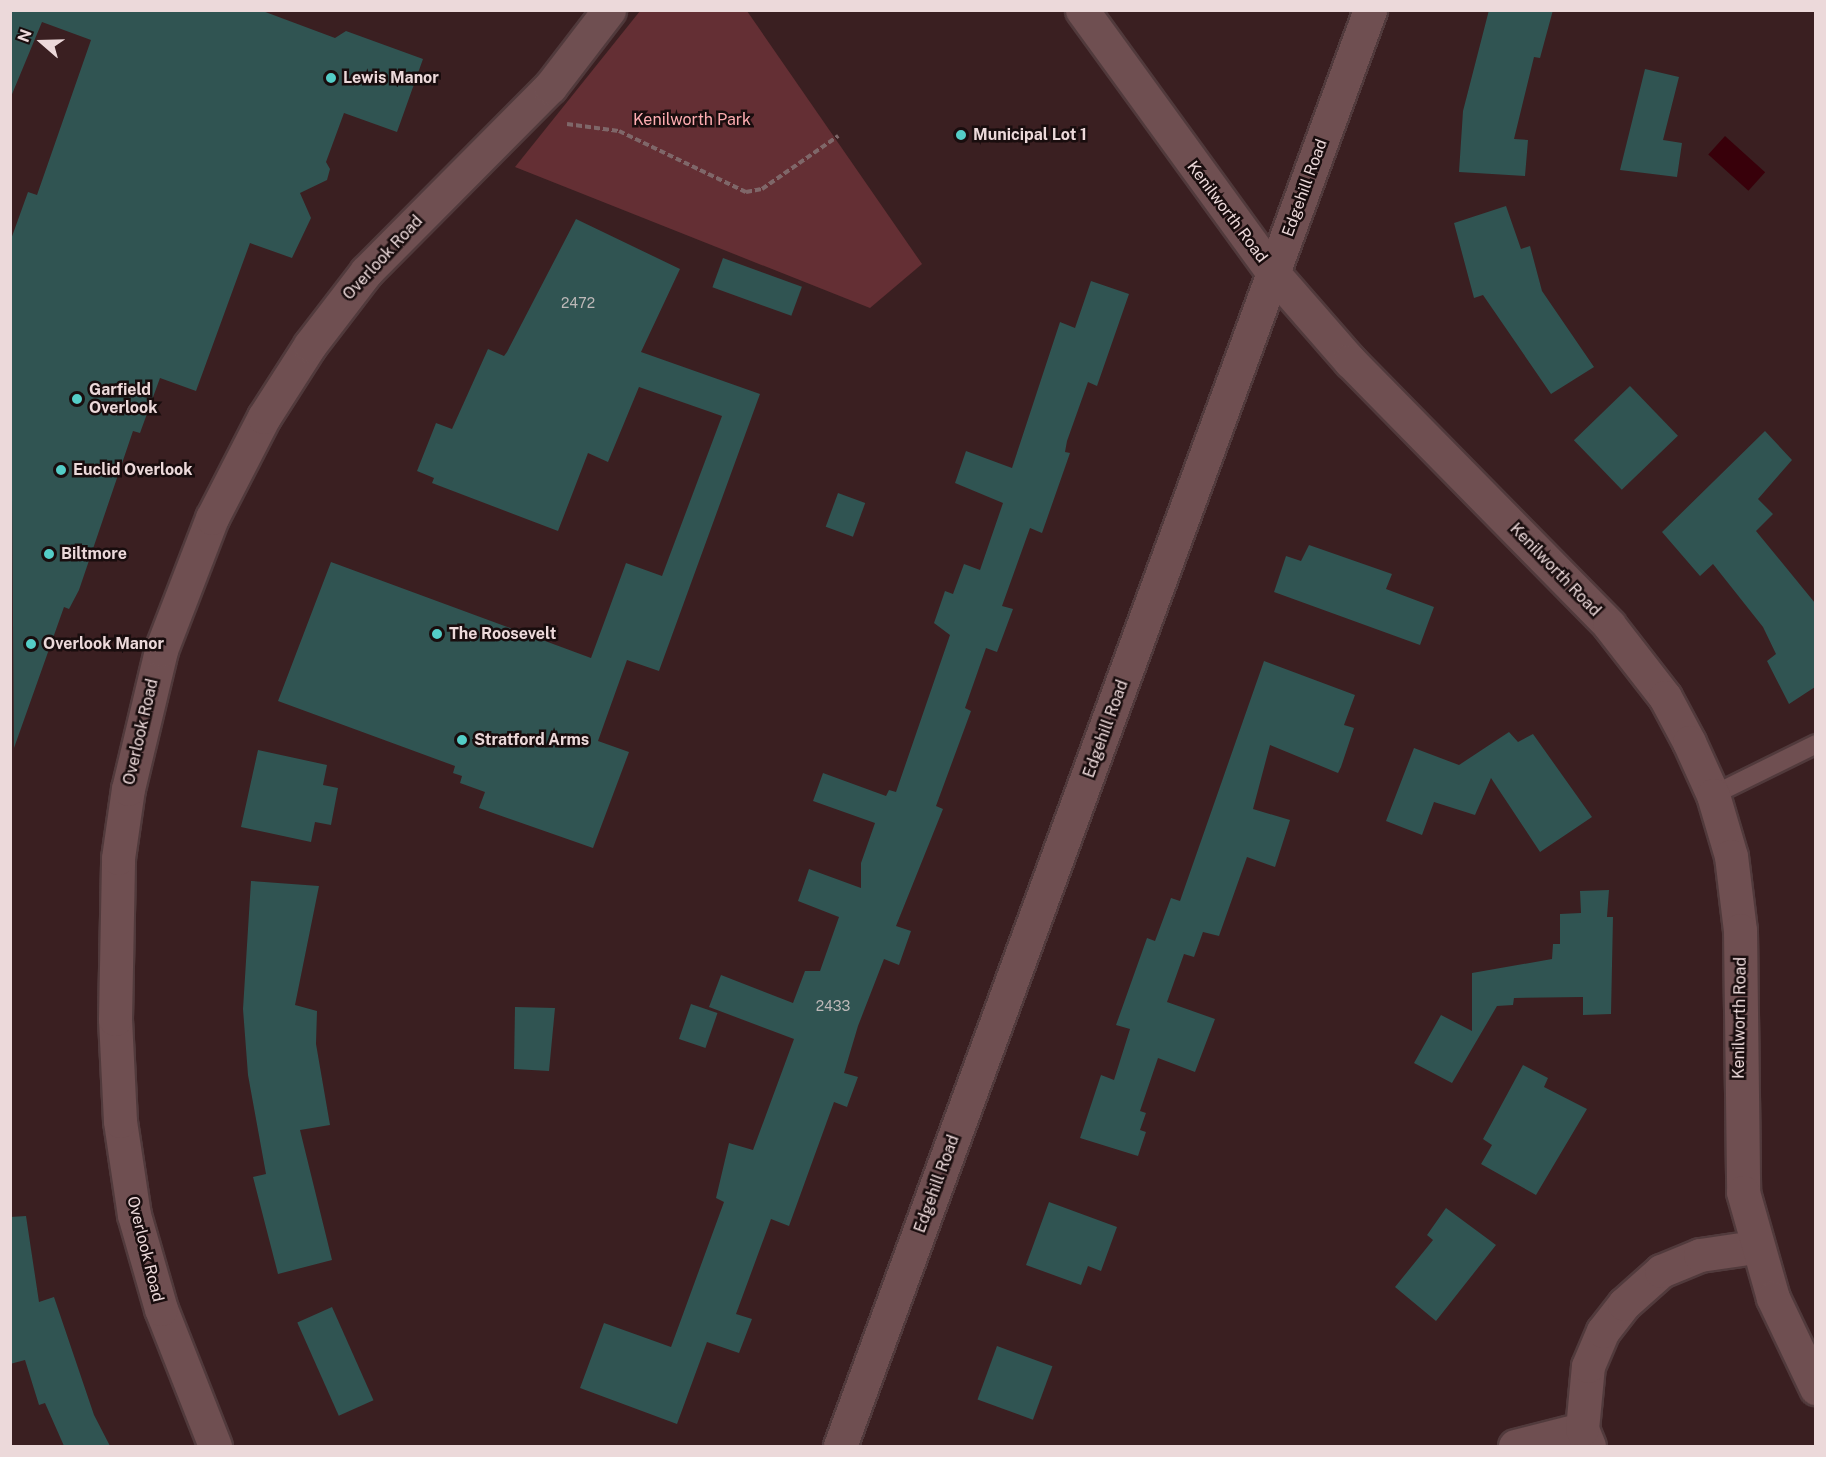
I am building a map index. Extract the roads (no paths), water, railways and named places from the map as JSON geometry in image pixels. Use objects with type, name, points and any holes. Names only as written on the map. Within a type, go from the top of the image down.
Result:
[{"type":"street","name":"Overlook Road","points":[[215,1446],[161,1309],[134,1215],[120,1121],[115,1019],[118,858],[128,789],[160,650],[212,518],[264,417],[310,345],[366,272],[550,87],[609,10]]},
{"type":"street","name":"Kenilworth Road","points":[[1082,10],[1274,274],[1350,361],[1634,654],[1665,697],[1713,795],[1731,856],[1740,930],[1739,1138],[1743,1192],[1755,1247],[1790,1340],[1815,1388]]},
{"type":"street","name":"Edgehill Road","points":[[840,1446],[1370,10]]},
{"type":"street","points":[[1515,1446],[1586,1438],[1588,1366],[1603,1331],[1623,1304],[1661,1271],[1700,1255],[1755,1247]]},
{"type":"lane","points":[[1713,795],[1815,744]]},
{"type":"place","name":"Lewis Manor","points":[[331,78]]},
{"type":"place","name":"Municipal Lot 1","points":[[961,135]]},
{"type":"place","name":"Garfield Overlook","points":[[77,399]]},
{"type":"place","name":"Euclid Overlook","points":[[61,470]]},
{"type":"place","name":"Biltmore","points":[[49,554]]},
{"type":"place","name":"The Roosevelt","points":[[437,634]]},
{"type":"place","name":"Overlook Manor","points":[[31,644]]},
{"type":"place","name":"Stratford Arms","points":[[462,740]]},
{"type":"park label","name":"Kenilworth Park","points":[[692,120]]}]
